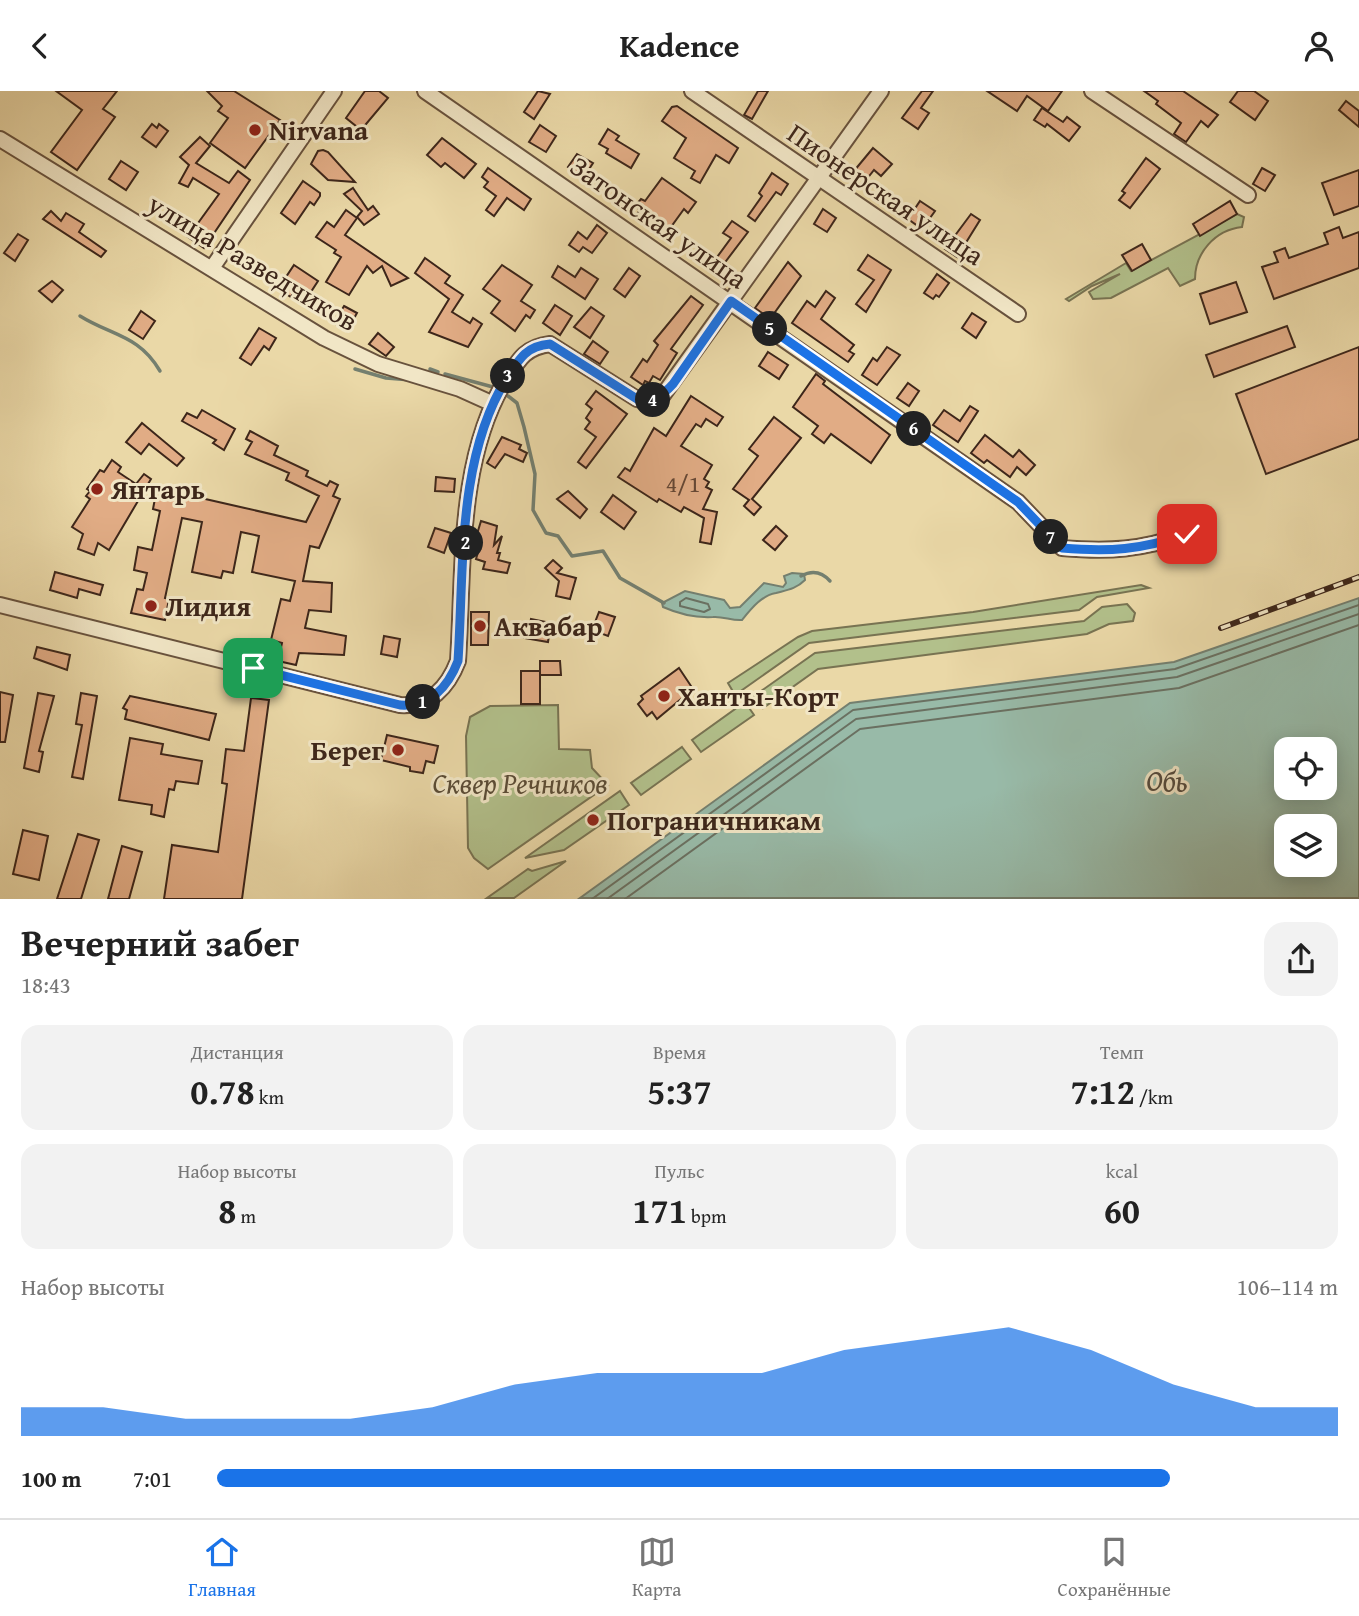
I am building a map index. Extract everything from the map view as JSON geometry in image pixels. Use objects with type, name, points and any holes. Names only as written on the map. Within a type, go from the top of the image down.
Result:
[{"type":"street","points":[[212,268],[334,91]]},
{"type":"street","name":"Затонская улица","points":[[425,91],[1018,502],[1062,548],[1112,552],[1155,545],[1187,534]]},
{"type":"street","name":"Пионерская улица","points":[[692,91],[1018,314]]},
{"type":"street","points":[[0,605],[414,706],[432,699],[445,687],[458,661],[471,472],[482,426],[491,403],[520,357],[534,346],[550,344],[637,399],[650,401],[663,395],[881,91]]},
{"type":"street","points":[[1092,91],[1248,195]]},
{"type":"street","name":"улица Разведчиков","points":[[0,139],[324,338],[385,367],[449,385],[491,403]]},
{"type":"green space","points":[[1237,214],[1244,217],[1242,227],[1223,233],[1208,244],[1199,260],[1195,279],[1180,286],[1168,268],[1111,298],[1093,299],[1089,292],[1120,274],[1092,286],[1069,301],[1066,299],[1126,263],[1131,271]]},
{"type":"green space","points":[[1141,585],[1149,588],[1097,597],[1079,610],[809,643],[735,695],[728,683],[798,637],[812,631],[973,612]]},
{"type":"green space","points":[[1127,604],[1135,613],[1133,621],[1109,624],[1087,634],[818,669],[763,708],[754,696],[815,653],[1084,621],[1102,607]]},
{"type":"green space","points":[[745,702],[754,715],[701,752],[692,740]]},
{"type":"green space","name":"Сквер Речников","points":[[558,705],[559,749],[590,750],[592,768],[608,785],[488,869],[474,858],[468,848],[466,736],[470,717],[490,706]]},
{"type":"green space","points":[[682,747],[691,759],[641,795],[631,783]]},
{"type":"green space","points":[[620,791],[629,805],[564,850],[525,858]]},
{"type":"green space","points":[[566,861],[514,898],[487,898],[528,869],[532,871]]},
{"type":"water","points":[[792,573],[804,574],[805,580],[795,587],[766,597],[742,620],[688,615],[663,607],[662,603],[685,591],[724,600],[730,608],[740,607],[764,583],[783,587],[786,583],[784,576]]},
{"type":"water","name":"Обь","points":[[1359,598],[1359,898],[580,898],[850,703],[1174,662]]},
{"type":"building","points":[[56,91],[117,91],[103,109],[115,117],[77,170],[51,152],[82,110]]},
{"type":"building","points":[[207,91],[234,91],[280,120],[245,168],[210,143],[228,118],[218,111],[222,106]]},
{"type":"building","points":[[365,91],[379,91],[388,98],[361,130],[346,118]]},
{"type":"building","points":[[538,91],[550,94],[534,119],[524,112]]},
{"type":"building","points":[[758,91],[768,91],[752,119],[744,115]]},
{"type":"building","points":[[922,91],[933,91],[921,108],[929,113],[918,129],[902,118]]},
{"type":"building","points":[[987,91],[1062,91],[1048,111],[1027,96],[1017,111]]},
{"type":"building","points":[[1144,91],[1183,91],[1218,115],[1208,127],[1201,121],[1186,142],[1174,134],[1181,123]]},
{"type":"building","points":[[1238,91],[1254,91],[1268,101],[1255,120],[1230,102]]},
{"type":"building","points":[[1346,101],[1359,111],[1359,127],[1339,110]]},
{"type":"building","points":[[677,106],[738,148],[729,163],[716,155],[700,183],[691,178],[695,171],[674,158],[686,138],[662,121],[672,107]]},
{"type":"building","points":[[1042,108],[1063,122],[1067,117],[1080,127],[1069,141],[1047,124],[1045,127],[1034,120]]},
{"type":"building","points":[[152,124],[157,128],[159,124],[168,131],[156,147],[142,137]]},
{"type":"building","points":[[540,125],[556,136],[546,152],[529,142]]},
{"type":"building","points":[[608,129],[619,136],[616,140],[639,154],[631,168],[606,153],[608,149],[599,144]]},
{"type":"building","points":[[200,137],[210,146],[196,163],[229,183],[238,171],[250,180],[204,248],[188,237],[219,194],[193,178],[188,187],[179,183],[189,165],[180,157]]},
{"type":"building","points":[[442,138],[476,164],[464,178],[445,163],[441,167],[427,155]]},
{"type":"building","points":[[873,148],[892,164],[881,176],[874,170],[866,180],[862,176],[856,183],[849,177]]},
{"type":"building","points":[[318,151],[328,152],[355,182],[328,180],[311,164]]},
{"type":"building","points":[[577,154],[593,163],[584,177],[568,167]]},
{"type":"building","points":[[1146,158],[1160,169],[1130,208],[1119,200],[1125,193],[1122,191]]},
{"type":"building","points":[[121,161],[138,172],[126,190],[109,179]]},
{"type":"building","points":[[488,168],[531,199],[524,210],[507,198],[494,216],[486,210],[496,196],[484,187],[488,182],[482,177]]},
{"type":"building","points":[[1262,168],[1275,175],[1265,191],[1253,184]]},
{"type":"building","points":[[1359,170],[1359,206],[1334,215],[1322,183]]},
{"type":"building","points":[[772,173],[788,184],[781,195],[776,192],[755,221],[748,216],[762,196],[759,193]]},
{"type":"building","points":[[662,178],[696,202],[688,213],[684,209],[668,231],[647,216],[645,220],[637,214],[640,210],[635,206],[641,199],[645,201]]},
{"type":"building","points":[[303,181],[320,193],[320,196],[314,205],[310,202],[295,224],[281,213]]},
{"type":"building","points":[[353,188],[368,210],[373,206],[379,214],[364,225],[357,217],[362,211],[344,194]]},
{"type":"building","points":[[920,201],[935,211],[922,229],[908,219]]},
{"type":"building","points":[[1230,201],[1237,214],[1200,236],[1193,224]]},
{"type":"building","points":[[823,209],[836,218],[827,232],[814,224]]},
{"type":"building","points":[[346,210],[357,218],[345,235],[408,278],[391,286],[382,266],[373,273],[367,266],[349,295],[326,282],[341,257],[334,253],[336,250],[316,237],[327,222],[334,227]]},
{"type":"building","points":[[51,211],[61,221],[66,213],[84,224],[79,232],[106,251],[101,257],[43,219]]},
{"type":"building","points":[[971,214],[980,220],[957,257],[945,249]]},
{"type":"building","points":[[732,221],[748,232],[720,269],[712,264],[731,238],[723,233]]},
{"type":"building","points":[[597,225],[607,233],[592,253],[583,247],[579,252],[569,245],[578,232],[587,239]]},
{"type":"building","points":[[1339,227],[1343,238],[1359,232],[1359,268],[1274,299],[1262,267],[1278,262],[1274,252],[1285,248],[1289,258],[1328,244],[1324,233]]},
{"type":"building","points":[[18,234],[28,240],[15,261],[4,253]]},
{"type":"building","points":[[1142,244],[1151,260],[1132,271],[1122,255]]},
{"type":"building","points":[[868,255],[891,270],[866,312],[856,304],[874,280],[858,270]]},
{"type":"building","points":[[425,258],[450,276],[445,283],[463,295],[452,312],[470,323],[473,318],[482,324],[468,347],[429,332],[449,299],[415,273]]},
{"type":"building","points":[[788,262],[801,276],[770,319],[755,308]]},
{"type":"building","points":[[294,265],[318,281],[305,301],[293,293],[291,297],[278,289]]},
{"type":"building","points":[[502,265],[532,285],[521,301],[535,310],[530,318],[526,315],[515,331],[491,313],[500,301],[483,289]]},
{"type":"building","points":[[558,266],[575,277],[581,268],[598,279],[585,299],[552,277]]},
{"type":"building","points":[[629,268],[640,276],[625,297],[614,289]]},
{"type":"building","points":[[937,274],[949,283],[939,297],[936,295],[933,299],[924,293]]},
{"type":"building","points":[[52,281],[63,290],[52,302],[39,291]]},
{"type":"building","points":[[1236,282],[1247,312],[1210,324],[1200,294]]},
{"type":"building","points":[[826,291],[835,298],[821,319],[854,345],[849,351],[854,354],[848,362],[792,323],[807,301],[815,307]]},
{"type":"building","points":[[691,296],[703,305],[671,349],[677,353],[660,380],[653,376],[649,383],[645,381],[643,385],[631,377],[643,359],[647,362],[658,345],[654,341]]},
{"type":"building","points":[[555,305],[572,316],[560,335],[543,323]]},
{"type":"building","points":[[344,306],[357,313],[347,331],[334,323]]},
{"type":"building","points":[[591,307],[604,316],[590,338],[574,327]]},
{"type":"building","points":[[141,311],[155,321],[143,339],[129,330]]},
{"type":"building","points":[[972,313],[986,322],[976,338],[962,328]]},
{"type":"building","points":[[1287,326],[1295,347],[1214,377],[1206,355]]},
{"type":"building","points":[[259,328],[276,338],[269,350],[264,346],[251,365],[240,358]]},
{"type":"building","points":[[378,333],[394,347],[386,356],[369,344]]},
{"type":"building","points":[[593,341],[608,352],[600,364],[584,354]]},
{"type":"building","points":[[887,347],[900,355],[877,385],[862,375],[873,358],[877,361]]},
{"type":"building","points":[[1359,347],[1359,439],[1266,474],[1236,394]]},
{"type":"building","points":[[768,352],[788,365],[779,379],[759,366]]},
{"type":"building","points":[[816,374],[825,381],[823,384],[890,435],[871,463],[831,434],[824,443],[812,434],[818,426],[793,407]]},
{"type":"building","points":[[908,383],[919,391],[909,406],[897,398]]},
{"type":"building","points":[[596,391],[627,414],[586,468],[578,462],[596,437],[585,429],[590,422],[586,418],[592,409],[586,404]]},
{"type":"building","points":[[691,396],[723,417],[717,426],[706,419],[701,427],[696,424],[681,446],[712,465],[704,479],[709,482],[706,487],[712,490],[703,509],[717,512],[711,544],[700,542],[704,518],[684,507],[681,512],[659,499],[657,502],[618,477],[625,468],[630,471],[654,428],[666,436]]},
{"type":"building","points":[[970,406],[978,411],[958,442],[933,425],[944,410],[960,421]]},
{"type":"building","points":[[202,410],[235,429],[224,450],[213,443],[216,440],[182,421],[187,413],[197,418]]},
{"type":"building","points":[[774,417],[801,438],[752,499],[761,507],[754,515],[744,506],[749,500],[733,489],[758,456],[749,449]]},
{"type":"building","points":[[142,423],[184,458],[177,466],[149,444],[141,454],[126,442]]},
{"type":"building","points":[[250,431],[278,446],[274,455],[308,471],[306,476],[327,486],[330,481],[338,485],[333,496],[340,499],[319,548],[310,546],[303,581],[332,583],[331,612],[309,610],[305,628],[346,636],[344,655],[299,653],[296,665],[278,661],[282,643],[271,640],[281,599],[290,601],[295,581],[252,572],[259,536],[241,532],[233,573],[223,571],[221,578],[192,572],[202,522],[182,518],[165,598],[169,599],[165,620],[131,613],[137,589],[143,590],[147,573],[134,570],[138,547],[152,550],[160,511],[153,509],[157,488],[306,522],[319,496],[286,480],[289,473],[245,454],[252,442],[246,439]]},
{"type":"building","points":[[985,435],[1013,457],[1019,450],[1035,465],[1026,475],[1017,467],[1010,477],[987,460],[984,463],[971,453]]},
{"type":"building","points":[[502,437],[521,445],[519,449],[527,453],[523,462],[505,454],[495,468],[487,463]]},
{"type":"building","points":[[112,460],[121,467],[118,472],[136,484],[144,474],[151,479],[109,550],[98,543],[94,555],[78,549],[83,534],[72,527],[90,499],[86,496],[90,491],[87,489],[100,470],[104,472]]},
{"type":"building","points":[[436,477],[455,479],[454,492],[435,491]]},
{"type":"building","points":[[568,491],[587,509],[580,518],[557,499]]},
{"type":"building","points":[[613,495],[636,512],[624,529],[601,512]]},
{"type":"building","points":[[481,521],[497,526],[494,545],[502,536],[497,553],[500,553],[498,560],[510,563],[507,573],[483,569],[485,562],[476,559],[480,546],[474,544]]},
{"type":"building","points":[[776,526],[787,536],[775,550],[763,540]]},
{"type":"building","points":[[435,528],[451,533],[444,553],[428,547]]},
{"type":"building","points":[[553,560],[562,568],[557,573],[576,578],[570,599],[556,596],[559,581],[545,568]]},
{"type":"building","points":[[55,572],[103,585],[100,595],[79,589],[77,598],[50,590]]},
{"type":"building","name":"Аквабар","points":[[471,612],[489,612],[488,645],[471,645]]},
{"type":"building","points":[[599,612],[615,617],[608,636],[592,630]]},
{"type":"building","points":[[531,619],[551,623],[548,642],[524,638],[526,624],[530,624]]},
{"type":"building","points":[[384,636],[400,639],[397,657],[381,654]]},
{"type":"building","points":[[37,647],[70,655],[67,670],[34,658]]},
{"type":"building","points":[[540,661],[560,661],[561,675],[540,675]]},
{"type":"building","name":"Ханты-Корт","points":[[679,668],[693,689],[657,719],[652,712],[647,716],[638,704],[643,699],[641,696]]},
{"type":"building","points":[[521,671],[540,671],[540,704],[521,704]]},
{"type":"building","points":[[0,692],[13,695],[5,742],[0,742]]},
{"type":"building","points":[[38,693],[54,696],[39,751],[43,752],[39,772],[24,768]]},
{"type":"building","points":[[81,693],[97,696],[83,779],[72,777],[82,725],[76,724]]},
{"type":"building","points":[[130,696],[216,714],[209,740],[125,719],[127,710],[123,708]]},
{"type":"building","points":[[251,698],[269,700],[242,899],[164,899],[172,845],[218,852],[227,784],[222,783],[226,749],[244,751]]},
{"type":"building","points":[[387,735],[438,746],[434,763],[426,761],[423,773],[381,760]]},
{"type":"building","points":[[130,738],[163,744],[161,754],[202,761],[198,784],[176,781],[174,790],[169,789],[164,817],[151,814],[152,805],[119,800]]},
{"type":"building","points":[[23,830],[48,836],[39,880],[13,874]]},
{"type":"building","points":[[78,834],[99,840],[81,899],[57,899]]},
{"type":"building","points":[[122,846],[142,852],[129,899],[108,899]]},
{"type":"waterway","points":[[80,316],[134,343],[152,359],[160,371]]},
{"type":"waterway","points":[[355,369],[386,378],[411,380]]},
{"type":"waterway","points":[[430,369],[438,372]]},
{"type":"waterway","points":[[445,374],[493,387]]},
{"type":"waterway","points":[[508,396],[517,403],[524,427],[535,474],[533,510],[546,533],[558,536],[572,556],[603,551],[620,578],[664,603]]},
{"type":"waterway","points":[[801,576],[817,573],[830,581]]},
{"type":"railway","points":[[1221,628],[1359,577]]},
{"type":"place","name":"Nirvana","points":[[255,130]]},
{"type":"place","name":"Янтарь","points":[[97,489]]},
{"type":"place","name":"Лидия","points":[[151,606]]},
{"type":"place","name":"Аквабар","points":[[480,626]]},
{"type":"place","name":"Ханты-Корт","points":[[664,696]]},
{"type":"place","name":"Берег","points":[[398,750]]},
{"type":"place","name":"Пограничникам","points":[[593,820]]},
{"type":"route","points":[[253,668],[358,692],[400,705],[414,706],[432,699],[445,687],[458,661],[471,472],[482,426],[491,403],[520,357],[534,346],[550,344],[637,399],[650,401],[663,395],[673,384],[731,301],[1018,502],[1062,548],[1112,552],[1155,545],[1187,534]]}]
